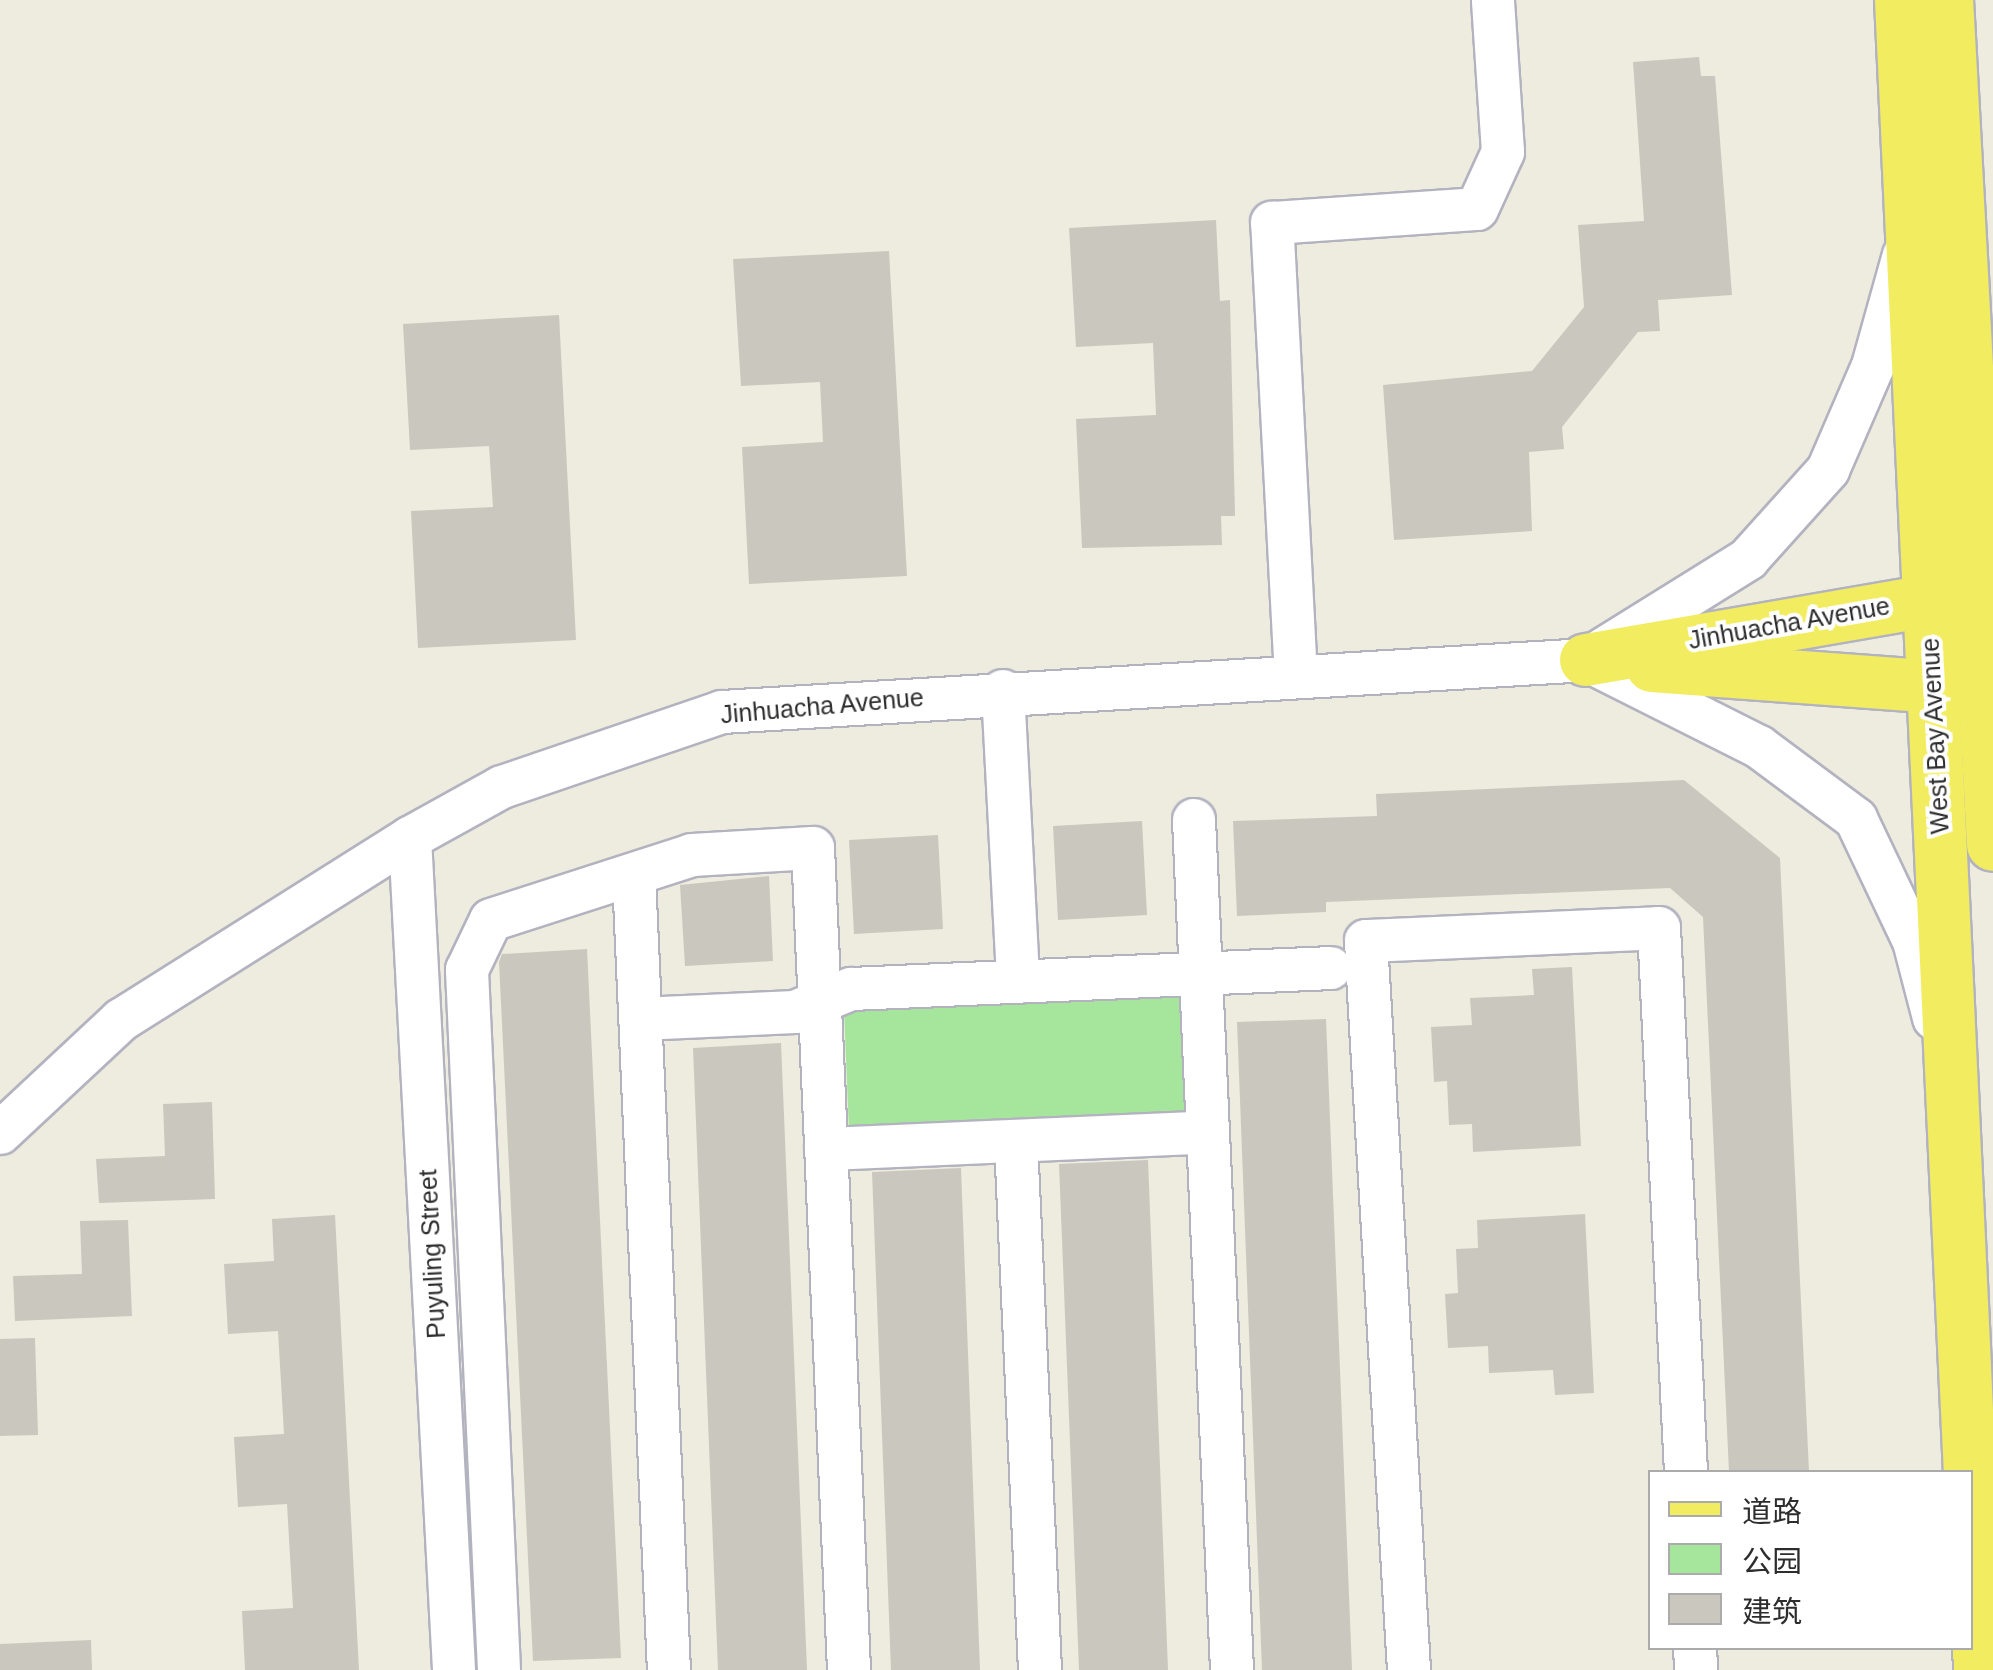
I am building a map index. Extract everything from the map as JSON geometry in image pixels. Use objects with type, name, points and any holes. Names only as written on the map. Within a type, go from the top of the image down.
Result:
[{"type":"main road","name":"West Bay Avenue","points":[[1901,0],[1936,227],[1967,595],[1970,689],[1952,1090],[1970,1470]]},
{"type":"main road","name":"West Bay Avenue","points":[[1936,227],[1947,0]]},
{"type":"main road","name":"Jinhuacha Avenue","points":[[1586,660],[1967,595]]},
{"type":"main road","name":"Jinhuacha Avenue","points":[[1586,660],[1970,689]]},
{"type":"main road","name":"West Bay Avenue","points":[[1970,689],[1993,845]]},
{"type":"main road","name":"West Bay Avenue","points":[[1973,1534],[1980,1670]]},
{"type":"street","points":[[1296,677],[1272,223],[1477,209],[1503,152],[1493,0]]},
{"type":"street","points":[[1936,227],[1993,310]]},
{"type":"street","points":[[1586,660],[1748,559],[1828,470],[1936,227]]},
{"type":"street","points":[[1586,660],[1759,748],[1856,819],[1914,941],[1952,1090]]},
{"type":"street","name":"Jinhuacha Avenue","points":[[0,1133],[121,1020],[410,838],[502,787],[722,712],[1003,691],[1586,660]]},
{"type":"street","points":[[1003,691],[1018,982]]},
{"type":"street","points":[[1194,820],[1232,1670]]},
{"type":"street","name":"Puyuling Street","points":[[410,838],[454,1670]]},
{"type":"street","points":[[499,1670],[467,970],[490,920],[692,854],[813,848],[850,1670]]},
{"type":"street","points":[[634,876],[669,1670]]},
{"type":"street","points":[[1410,1670],[1366,941],[1659,928],[1686,1470]]},
{"type":"street","points":[[640,1019],[794,1012],[851,989],[1331,968]]},
{"type":"street","points":[[826,1150],[1208,1132]]},
{"type":"street","points":[[1016,1142],[1040,1670]]},
{"type":"green space","points":[[1187,995],[1192,1117],[849,1131],[844,1009]]},
{"type":"building","points":[[1699,57],[1701,76],[1715,76],[1732,295],[1658,300],[1660,331],[1638,332],[1562,427],[1564,449],[1529,452],[1532,531],[1394,540],[1383,385],[1532,371],[1584,307],[1578,225],[1644,221],[1633,62]]},
{"type":"building","points":[[1216,220],[1220,301],[1230,300],[1235,516],[1221,516],[1222,545],[1082,548],[1076,419],[1156,415],[1153,343],[1076,347],[1069,228]]},
{"type":"building","points":[[889,251],[907,576],[749,584],[742,447],[823,442],[820,382],[741,386],[733,259]]},
{"type":"building","points":[[559,315],[576,640],[418,648],[411,511],[493,507],[489,446],[410,450],[403,324]]},
{"type":"building","points":[[1684,780],[1780,858],[1809,1470],[1729,1470],[1703,917],[1670,888],[1326,902],[1326,912],[1237,916],[1233,821],[1377,816],[1376,794]]},
{"type":"building","points":[[1142,821],[1147,915],[1058,920],[1053,826]]},
{"type":"building","points":[[938,835],[943,929],[854,934],[849,840]]},
{"type":"building","points":[[769,876],[773,961],[685,966],[680,885]]},
{"type":"building","points":[[587,949],[621,1658],[533,1661],[499,962],[502,954]]},
{"type":"building","points":[[1572,967],[1581,1146],[1473,1152],[1472,1124],[1449,1125],[1447,1081],[1434,1082],[1431,1027],[1472,1025],[1470,998],[1534,995],[1532,969]]},
{"type":"building","points":[[1326,1019],[1352,1670],[1262,1670],[1237,1022]]},
{"type":"building","points":[[781,1043],[807,1670],[718,1670],[693,1048]]},
{"type":"building","points":[[212,1102],[215,1199],[99,1203],[96,1159],[165,1156],[163,1104]]},
{"type":"building","points":[[1148,1160],[1168,1670],[1079,1670],[1059,1164]]},
{"type":"building","points":[[961,1168],[980,1670],[891,1670],[872,1172]]},
{"type":"building","points":[[1585,1214],[1594,1393],[1555,1395],[1553,1370],[1489,1373],[1488,1346],[1448,1348],[1445,1294],[1458,1293],[1456,1249],[1478,1248],[1477,1220]]},
{"type":"building","points":[[335,1215],[359,1670],[245,1670],[242,1611],[293,1608],[287,1504],[238,1507],[234,1437],[284,1434],[278,1331],[228,1334],[224,1264],[274,1261],[272,1219]]},
{"type":"building","points":[[128,1220],[132,1316],[15,1321],[13,1276],[82,1274],[80,1221]]},
{"type":"building","points":[[35,1338],[38,1435],[0,1436],[0,1339]]},
{"type":"building","points":[[91,1640],[92,1670],[0,1670],[0,1644]]}]
